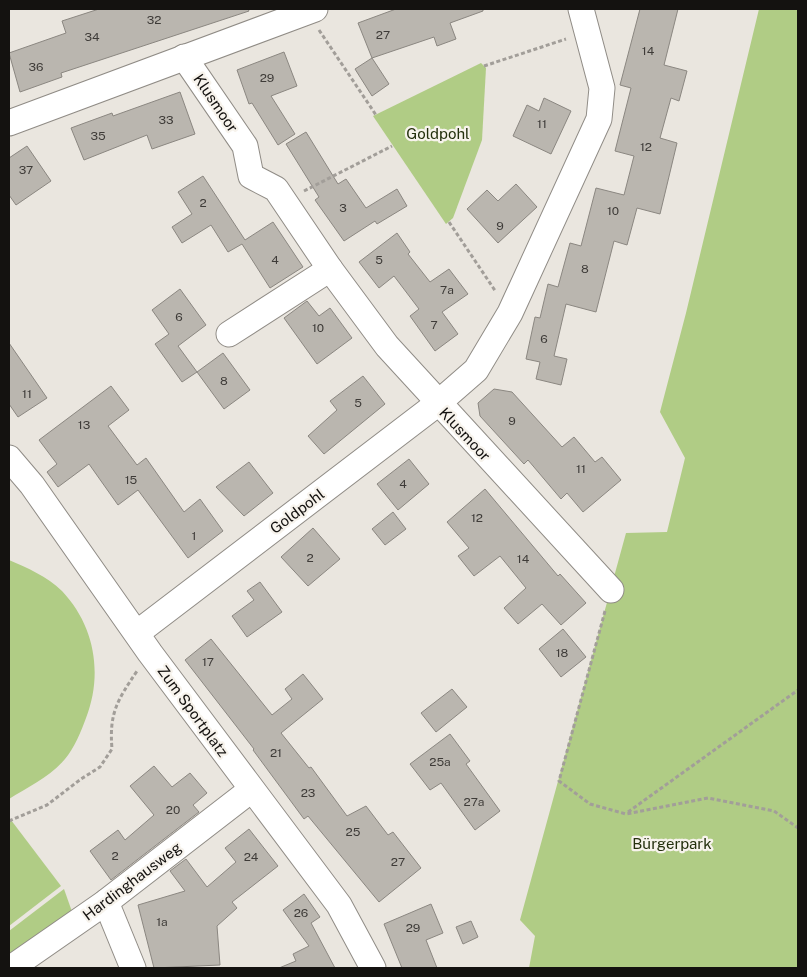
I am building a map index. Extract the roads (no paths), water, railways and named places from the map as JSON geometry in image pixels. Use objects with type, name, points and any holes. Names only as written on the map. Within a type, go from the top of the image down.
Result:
[{"type":"street","name":"Goldpohl","points":[[144,642],[437,404],[476,370],[510,313],[599,119],[602,88],[588,32],[580,9]]},
{"type":"street","points":[[9,122],[310,10]]},
{"type":"street","name":"Klusmoor","points":[[184,57],[245,146],[251,176],[276,189],[330,269],[387,346],[437,404],[611,590]]},
{"type":"street","points":[[229,334],[330,269]]},
{"type":"street","name":"Zum Sportplatz","points":[[9,458],[32,485],[251,790],[339,905],[373,968]]},
{"type":"street","name":"Hardinghausweg","points":[[11,968],[106,902],[251,790]]},
{"type":"street","points":[[106,902],[133,968]]},
{"type":"park label","name":"Bürgerpark","points":[[672,843]]}]
